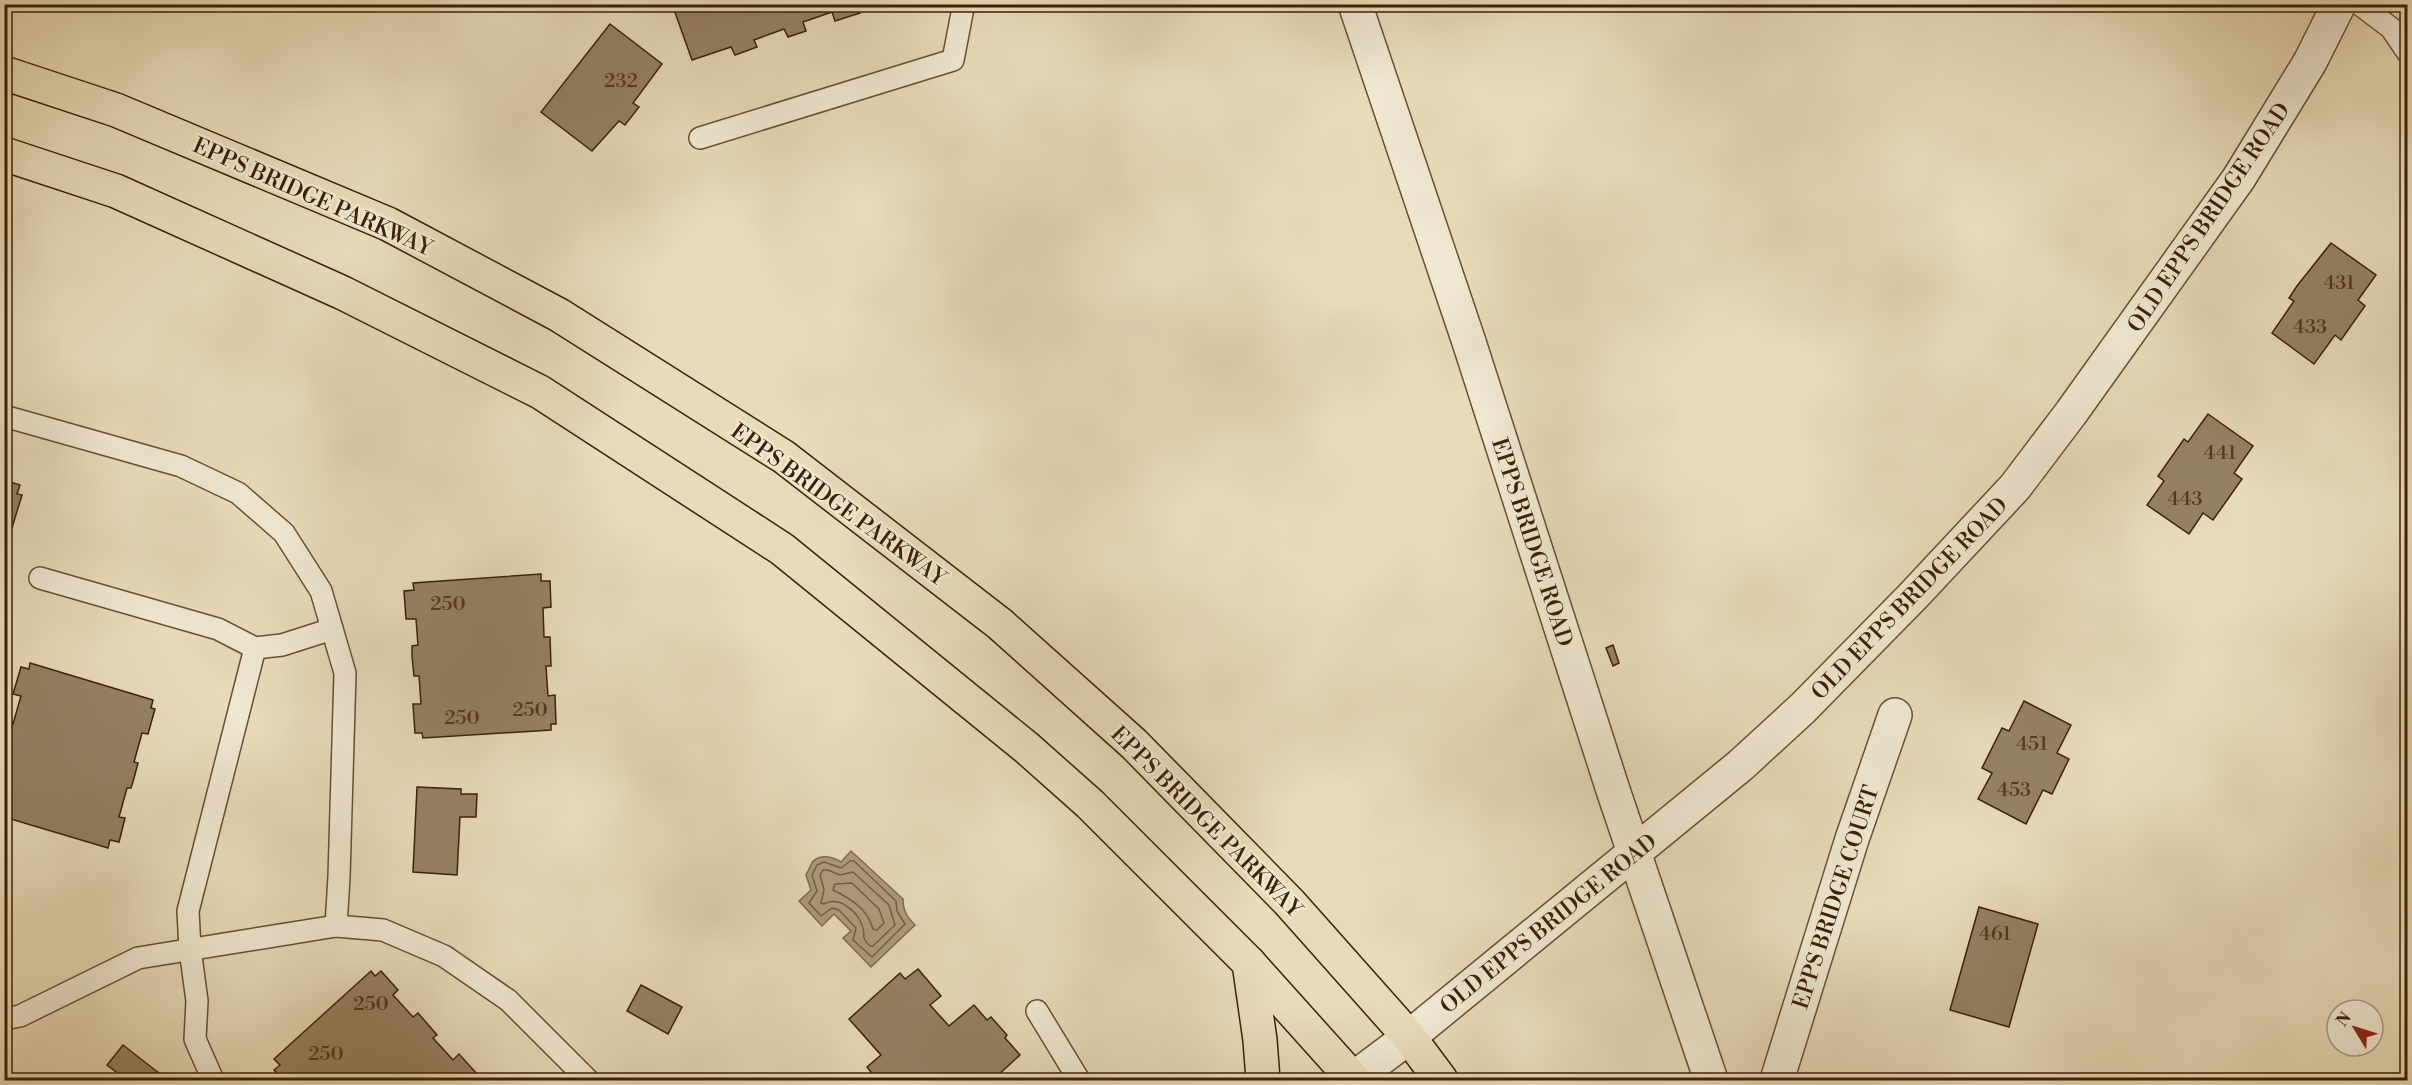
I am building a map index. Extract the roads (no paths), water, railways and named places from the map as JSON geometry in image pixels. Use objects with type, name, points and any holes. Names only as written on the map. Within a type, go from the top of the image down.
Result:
[{"type":"main road","name":"EPPS BRIDGE PARKWAY","points":[[4,73],[116,110],[388,224],[559,315],[784,457],[1000,624],[1134,744],[1289,902],[1409,1036],[1441,1080]]},
{"type":"main road","points":[[4,154],[116,191],[343,293],[540,392],[773,542],[1027,748],[1083,797],[1249,963],[1353,1080]]},
{"type":"main road","points":[[1249,963],[1263,1080]]},
{"type":"street","name":"EPPS BRIDGE ROAD","points":[[1355,4],[1469,342],[1613,790],[1711,1080]]},
{"type":"street","name":"OLD EPPS BRIDGE ROAD","points":[[1353,1080],[1741,765],[1803,708],[1914,595],[2015,487],[2071,413],[2239,178],[2310,62],[2339,4]]},
{"type":"street","name":"EPPS BRIDGE COURT","points":[[1777,1080],[1852,839],[1895,715]]},
{"type":"lane","points":[[700,138],[953,60],[962,4]]},
{"type":"lane","points":[[2359,4],[2391,28],[2408,53]]},
{"type":"lane","points":[[4,416],[181,466],[238,493],[284,533],[321,591],[345,673],[336,926]]},
{"type":"lane","points":[[40,578],[218,629],[255,648],[282,645],[332,629]]},
{"type":"lane","points":[[213,1080],[195,1039],[197,1001],[188,911],[255,648]]},
{"type":"lane","points":[[4,1019],[20,1016],[138,958],[336,926],[382,930],[444,956],[508,1000],[588,1080]]},
{"type":"lane","points":[[1037,1011],[1078,1080]]},
{"type":"water","points":[[851,851],[903,899],[906,914],[915,925],[871,967],[843,938],[851,931],[834,914],[822,926],[799,901],[811,890],[806,875],[813,861],[820,857],[827,857],[841,862]]}]
